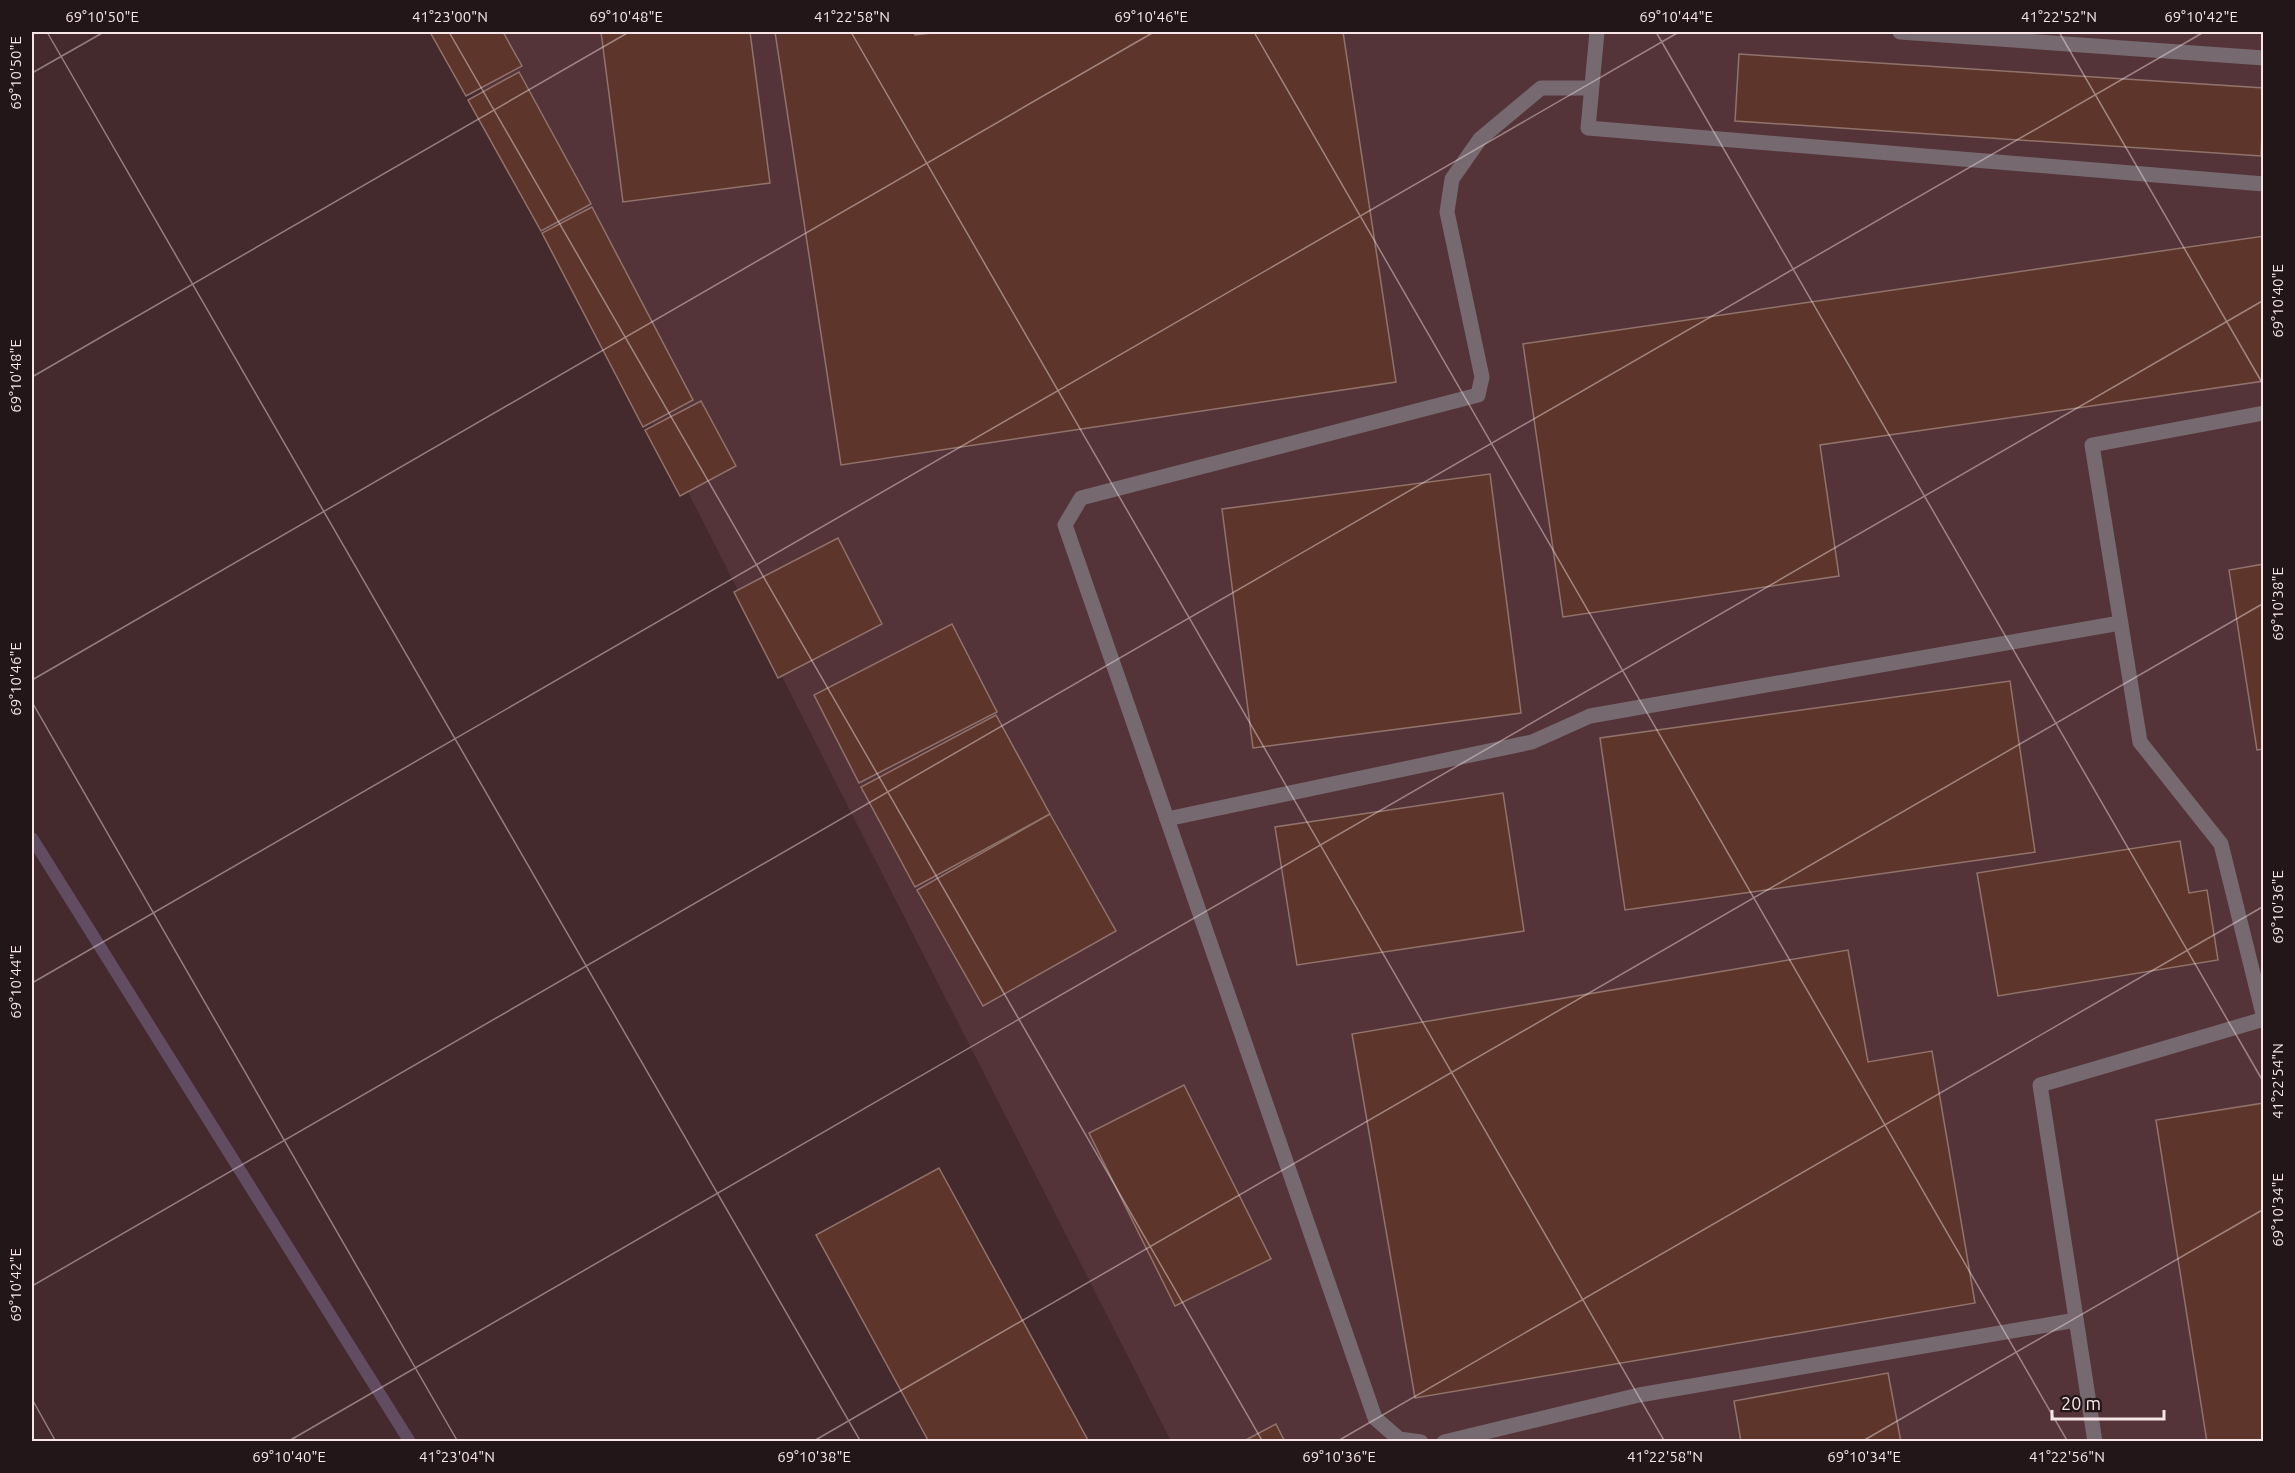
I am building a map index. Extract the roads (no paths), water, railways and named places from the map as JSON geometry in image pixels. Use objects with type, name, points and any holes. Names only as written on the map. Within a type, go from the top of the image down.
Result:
[{"type":"lane","points":[[1597,32],[1588,128],[2264,184]]},
{"type":"lane","points":[[1900,32],[2264,58]]},
{"type":"lane","points":[[1421,1442],[1399,1439],[1375,1418],[1065,525],[1082,498],[1478,395],[1482,377],[1447,212],[1452,179],[1480,139],[1541,88],[1592,88]]},
{"type":"lane","points":[[2095,1442],[2040,1085],[2264,1018],[2221,844],[2140,742],[2092,445],[2264,412]]},
{"type":"lane","points":[[1167,819],[1532,742],[1590,716],[2120,623]]},
{"type":"lane","points":[[1444,1442],[1638,1395],[2076,1320]]},
{"type":"waterway","points":[[32,838],[410,1442]]}]
